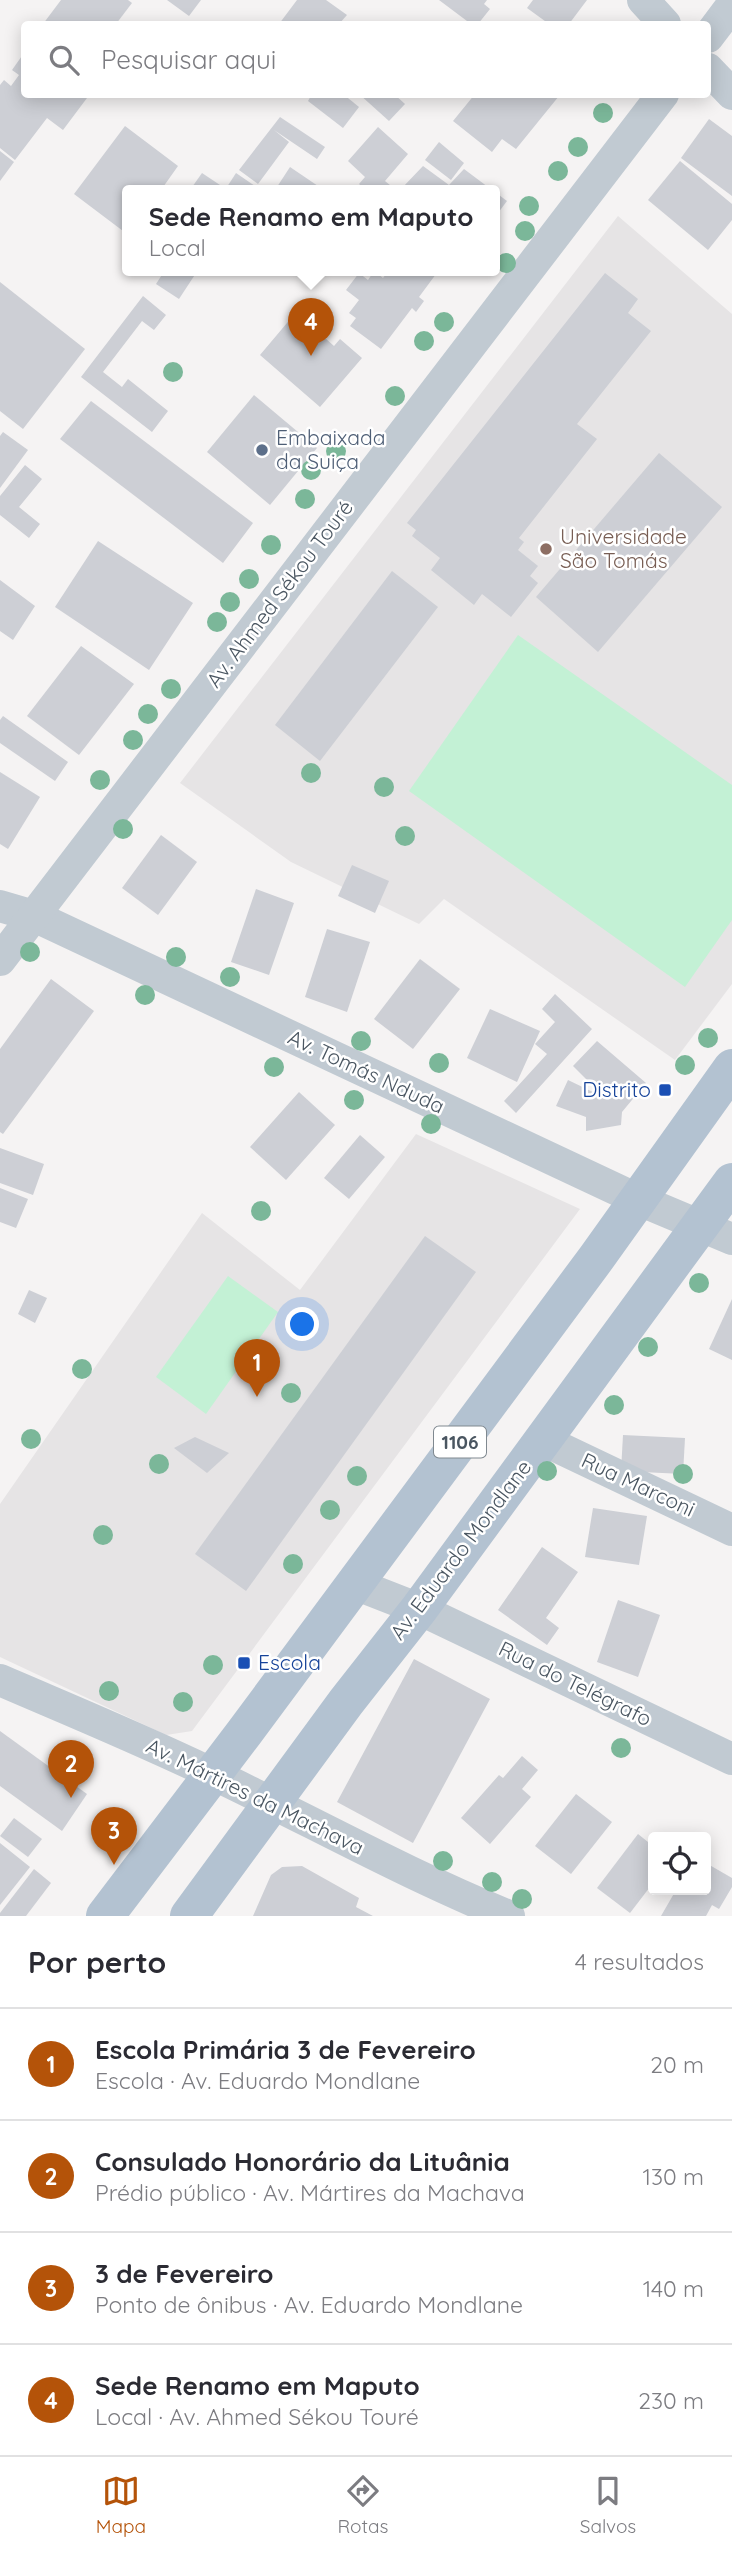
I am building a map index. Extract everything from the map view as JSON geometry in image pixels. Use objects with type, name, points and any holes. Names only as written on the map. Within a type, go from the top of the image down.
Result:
[{"type":"main road","name":"1106","points":[[213,1774],[639,1200],[732,1068]]},
{"type":"main road","name":"Av. Eduardo Mondlane","points":[[189,1916],[543,1440],[716,1232],[732,1182]]},
{"type":"main road","points":[[104,1916],[213,1774]]},
{"type":"street","points":[[643,0],[662,21]]},
{"type":"street","points":[[711,33],[732,5]]},
{"type":"street","points":[[711,72],[732,94]]},
{"type":"street","name":"Av. Ahmed Sékou Touré","points":[[0,960],[660,98]]},
{"type":"street","name":"Av. Tomás Nduda","points":[[0,906],[33,916],[639,1200],[716,1232]]},
{"type":"street","name":"Rua Marconi","points":[[543,1440],[732,1530]]},
{"type":"street","name":"Rua do Telégrafo","points":[[355,1584],[419,1609],[732,1759]]},
{"type":"street","name":"Av. Mártires da Machava","points":[[0,1679],[213,1774],[368,1853],[509,1916]]},
{"type":"shaded area","name":"Universidade São Tomás","points":[[618,216],[732,314],[732,984],[675,1060],[444,899],[419,924],[291,862],[180,783]]},
{"type":"shaded area","points":[[416,1134],[580,1209],[192,1731],[166,1735],[0,1657],[0,1504],[202,1213],[300,1290]]},
{"type":"green space","points":[[518,635],[732,785],[732,920],[685,987],[409,791]]},
{"type":"green space","points":[[228,1276],[278,1312],[206,1414],[156,1377]]},
{"type":"building","points":[[61,0],[128,0],[132,3],[118,21],[45,21]]},
{"type":"building","points":[[167,0],[201,0],[189,16]]},
{"type":"building","points":[[297,0],[326,0],[347,15],[342,21],[281,21]]},
{"type":"building","points":[[439,0],[487,0],[484,4],[490,9],[480,21],[467,21]]},
{"type":"building","points":[[533,0],[587,0],[571,21],[545,21],[527,8]]},
{"type":"building","points":[[21,57],[21,98],[87,98],[63,130],[47,118],[15,160],[0,148],[0,85],[4,80],[11,86],[19,75],[12,70]]},
{"type":"building","points":[[310,98],[348,98],[359,107],[343,128],[308,101]]},
{"type":"building","points":[[363,98],[398,98],[405,104],[389,121]]},
{"type":"building","points":[[472,98],[557,98],[516,149],[502,139],[492,152],[453,121]]},
{"type":"building","points":[[280,117],[325,147],[317,159],[274,130],[289,142],[258,184],[239,170]]},
{"type":"building","points":[[709,119],[732,136],[732,196],[681,158]]},
{"type":"building","points":[[125,126],[178,166],[165,185],[122,185],[122,230],[74,194]]},
{"type":"building","points":[[378,127],[408,154],[385,181],[390,185],[360,185],[365,177],[348,161]]},
{"type":"building","points":[[439,142],[464,163],[451,180],[425,160]]},
{"type":"building","points":[[0,151],[14,162],[0,181]]},
{"type":"building","points":[[680,161],[732,204],[732,220],[708,250],[648,200]]},
{"type":"building","points":[[423,166],[449,185],[405,185]]},
{"type":"building","points":[[290,167],[317,185],[278,185]]},
{"type":"building","points":[[464,169],[485,185],[449,185]]},
{"type":"building","points":[[202,173],[220,185],[194,185]]},
{"type":"building","points":[[236,173],[254,185],[228,185]]},
{"type":"building","points":[[500,196],[507,201],[500,210]]},
{"type":"building","points":[[605,273],[638,299],[628,313],[651,331],[577,424],[597,439],[519,538],[524,542],[518,550],[538,566],[530,576],[538,583],[511,617],[482,594],[474,605],[431,570],[440,558],[412,536],[416,530],[407,523]]},
{"type":"building","points":[[161,276],[194,276],[179,299],[156,284]]},
{"type":"building","points":[[357,276],[368,280],[371,276],[435,276],[419,297],[424,301],[416,312],[412,308],[381,349],[350,326],[356,318],[349,313],[359,300],[346,290]]},
{"type":"building","points":[[0,282],[85,349],[23,429],[0,411]]},
{"type":"building","points":[[143,296],[166,315],[154,330],[142,321],[103,372],[122,387],[128,379],[168,411],[152,432],[81,377]]},
{"type":"building","points":[[303,304],[333,329],[325,338],[334,346],[340,339],[362,358],[320,407],[260,355]]},
{"type":"building","name":"Embaixada da Suiça","points":[[254,395],[317,448],[270,505],[207,452]]},
{"type":"building","points":[[91,401],[253,523],[223,563],[60,439]]},
{"type":"building","points":[[3,432],[28,450],[0,488],[0,436]]},
{"type":"building","points":[[659,453],[722,507],[598,652],[536,597]]},
{"type":"building","points":[[25,465],[42,479],[19,507],[40,524],[29,538],[0,515],[0,496]]},
{"type":"building","points":[[98,541],[193,603],[149,670],[55,607]]},
{"type":"building","points":[[392,571],[438,607],[320,761],[275,725]]},
{"type":"building","points":[[0,580],[35,606],[13,640],[0,631]]},
{"type":"building","points":[[81,646],[134,684],[79,755],[27,716]]},
{"type":"building","points":[[3,716],[68,762],[55,781],[0,743],[0,720]]},
{"type":"building","points":[[0,772],[40,797],[8,849],[0,844]]},
{"type":"building","points":[[161,835],[197,862],[158,915],[122,888]]},
{"type":"building","points":[[352,865],[389,881],[375,913],[338,896]]},
{"type":"building","points":[[256,889],[294,903],[269,975],[231,962]]},
{"type":"building","points":[[327,929],[370,942],[347,1012],[305,997]]},
{"type":"building","points":[[420,959],[460,989],[413,1049],[374,1019]]},
{"type":"building","points":[[51,979],[94,1011],[3,1134],[0,1132],[0,1049]]},
{"type":"building","points":[[555,994],[592,1029],[516,1113],[504,1101],[547,1054],[535,1044],[555,1022],[542,1009]]},
{"type":"building","points":[[490,1009],[540,1031],[517,1082],[467,1058]]},
{"type":"building","points":[[597,1041],[646,1083],[622,1112],[621,1125],[586,1131],[586,1117],[556,1106],[568,1080],[597,1094],[573,1066]]},
{"type":"building","points":[[299,1092],[335,1125],[286,1180],[250,1147]]},
{"type":"building","points":[[360,1135],[385,1157],[349,1199],[324,1178]]},
{"type":"building","points":[[0,1148],[44,1164],[33,1195],[0,1183]]},
{"type":"building","points":[[0,1188],[28,1199],[16,1228],[0,1222]]},
{"type":"building","points":[[425,1236],[476,1272],[246,1591],[195,1554]]},
{"type":"building","points":[[29,1290],[47,1298],[35,1323],[18,1314]]},
{"type":"building","points":[[732,1299],[732,1360],[709,1349]]},
{"type":"building","points":[[623,1435],[685,1438],[683,1474],[621,1471]]},
{"type":"building","points":[[195,1437],[229,1453],[207,1473],[174,1448]]},
{"type":"building","points":[[593,1508],[647,1516],[639,1565],[585,1557]]},
{"type":"building","points":[[542,1547],[578,1572],[546,1618],[559,1628],[547,1645],[498,1610]]},
{"type":"building","points":[[618,1600],[660,1615],[638,1677],[597,1662]]},
{"type":"building","points":[[414,1659],[490,1699],[413,1843],[337,1802]]},
{"type":"building","points":[[0,1731],[87,1794],[62,1831],[0,1786]]},
{"type":"building","points":[[522,1756],[538,1770],[522,1789],[531,1797],[490,1844],[461,1818],[499,1775],[503,1778]]},
{"type":"building","points":[[576,1794],[612,1822],[571,1874],[535,1846]]},
{"type":"building","points":[[14,1818],[42,1839],[28,1857],[0,1836]]},
{"type":"building","points":[[638,1834],[648,1842],[648,1890],[630,1913],[597,1888]]},
{"type":"building","points":[[0,1843],[30,1867],[0,1905]]},
{"type":"building","points":[[302,1866],[359,1898],[356,1907],[373,1916],[253,1916],[271,1875],[282,1867]]},
{"type":"building","points":[[711,1866],[732,1878],[732,1887],[719,1909],[712,1905],[706,1916],[661,1916],[673,1895],[711,1895]]},
{"type":"building","points":[[34,1869],[51,1883],[26,1916],[0,1916],[0,1913]]},
{"type":"place","name":"Sede Renamo em Maputo","points":[[311,356]]},
{"type":"place","name":"Embaixada da Suiça","points":[[262,450]]},
{"type":"place","name":"Universidade São Tomás","points":[[546,549]]},
{"type":"place","name":"Distrito","points":[[665,1090]]},
{"type":"place","name":"Escola Primária 3 de Fevereiro","points":[[257,1397]]},
{"type":"place","name":"Escola","points":[[244,1663]]},
{"type":"place","name":"Consulado Honorário da Lituânia","points":[[71,1798]]},
{"type":"place","name":"3 de Fevereiro","points":[[114,1865]]}]
